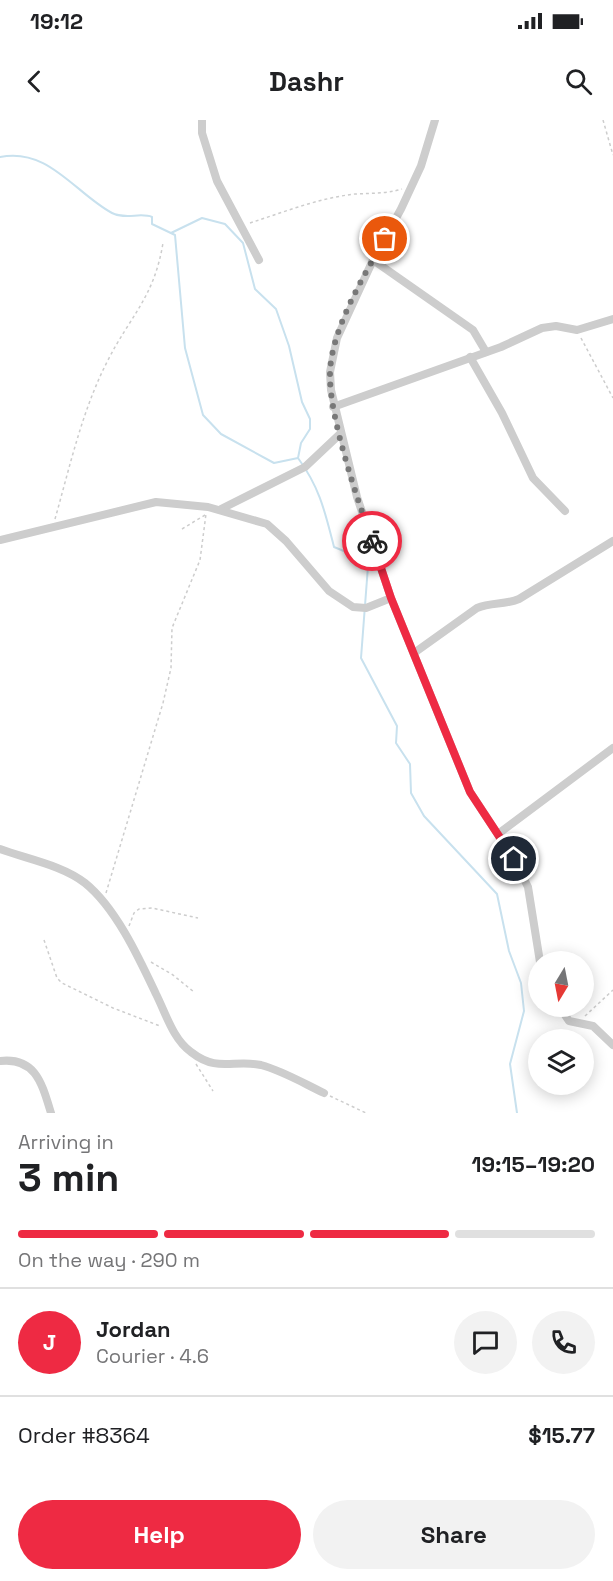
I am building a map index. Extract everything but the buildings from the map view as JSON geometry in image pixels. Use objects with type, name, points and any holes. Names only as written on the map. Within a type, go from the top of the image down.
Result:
[{"type":"street","points":[[202,120],[202,133],[217,181],[259,260]]},
{"type":"street","points":[[435,120],[411,186],[337,338],[330,372],[333,406],[357,497],[391,598],[470,792],[514,859],[528,887],[538,951]]},
{"type":"street","points":[[373,260],[473,330],[486,352]]},
{"type":"street","points":[[333,406],[389,389],[542,328],[556,326],[577,330],[613,319]]},
{"type":"street","points":[[470,357],[502,413],[533,478],[564,511]]},
{"type":"street","points":[[0,540],[156,502],[207,511],[221,509],[305,467],[340,434]]},
{"type":"street","points":[[221,509],[267,525],[286,541],[329,591],[342,602],[353,607],[366,608],[391,598]]},
{"type":"street","points":[[414,653],[477,608],[486,604],[506,604],[527,595],[613,541]]},
{"type":"street","points":[[498,834],[613,748]]},
{"type":"street","points":[[0,849],[83,882],[126,935],[172,1028],[191,1052],[206,1062],[218,1066],[259,1065],[279,1071],[324,1093]]},
{"type":"street","points":[[569,1017],[574,1024],[593,1026],[613,1045]]},
{"type":"street","points":[[0,1061],[18,1060],[35,1072],[51,1113]]},
{"type":"path","points":[[603,120],[613,155]]},
{"type":"path","points":[[240,226],[311,203],[356,194],[381,195],[411,186]]},
{"type":"path","points":[[54,526],[89,402],[107,361],[151,289],[163,243]]},
{"type":"path","points":[[577,330],[613,398]]},
{"type":"path","points":[[182,529],[207,511]]},
{"type":"path","points":[[103,904],[163,703],[171,668],[172,628],[200,560],[207,511]]},
{"type":"path","points":[[126,935],[134,913],[145,908],[198,918]]},
{"type":"path","points":[[44,940],[57,978],[62,983],[152,1024],[172,1028]]},
{"type":"path","points":[[137,956],[173,975],[194,992]]},
{"type":"path","points":[[574,1024],[613,990]]},
{"type":"path","points":[[191,1052],[202,1078],[213,1091]]},
{"type":"path","points":[[324,1093],[366,1113]]},
{"type":"waterway","points":[[0,157],[17,156],[47,165],[112,213],[122,216],[152,217],[152,224],[175,235],[185,348],[203,415],[221,434],[274,463],[298,458],[317,490],[334,547],[361,558],[368,566],[361,658],[397,726],[396,743],[410,764],[411,793],[424,816],[497,894],[509,951],[521,983],[524,1011],[510,1064],[517,1113]]},
{"type":"waterway","points":[[171,233],[202,218],[225,224],[243,243],[255,289],[276,309],[289,346],[302,402],[310,419],[310,429],[301,443],[298,458]]},
{"type":"way so far","points":[[372,541],[357,497],[333,406],[330,372],[337,338],[359,286],[385,239]]},
{"type":"route","points":[[372,541],[391,598],[470,792],[514,859]]}]
